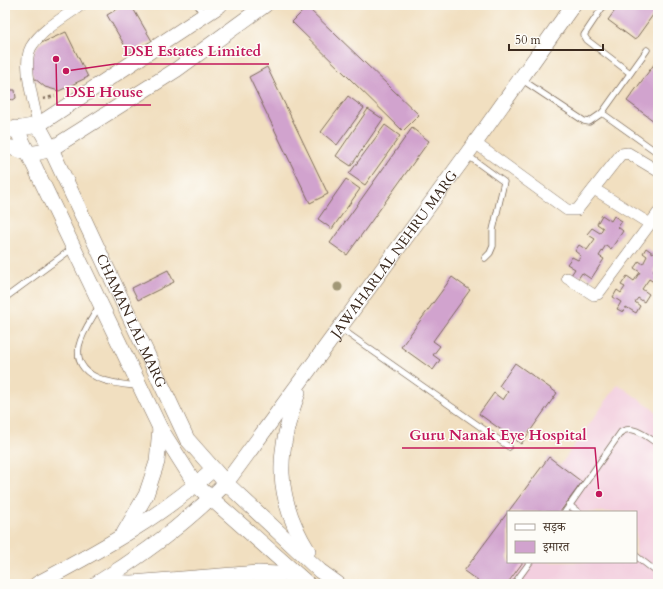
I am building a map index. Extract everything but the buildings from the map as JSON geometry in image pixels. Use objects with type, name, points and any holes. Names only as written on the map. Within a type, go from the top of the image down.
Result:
[{"type":"main road","points":[[28,153],[10,130],[38,125],[201,11],[220,5]]},
{"type":"main road","points":[[5,147],[14,147],[28,153],[39,153],[51,149],[176,70],[265,5]]},
{"type":"main road","name":"JAWAHARLAL NEHRU MARG","points":[[98,583],[146,550],[210,499],[226,483],[471,148],[572,5]]},
{"type":"main road","name":"CHAMAN LAL MARG","points":[[38,125],[51,149],[187,439],[226,483],[320,571]]},
{"type":"main road","name":"CHAMAN LAL MARG","points":[[28,153],[160,428]]},
{"type":"main road","points":[[304,377],[289,418],[281,459],[284,497],[295,531],[320,571],[338,584]]},
{"type":"main road","points":[[160,428],[196,485],[302,580]]},
{"type":"main road","points":[[122,537],[146,495],[156,462],[160,428]]},
{"type":"main road","points":[[37,584],[122,537],[196,485],[213,469]]},
{"type":"main road","points":[[98,583],[230,580],[258,573],[302,580]]},
{"type":"street","points":[[38,125],[27,62],[28,54],[31,46],[42,35],[81,5]]},
{"type":"street","points":[[471,148],[567,210],[577,210],[621,154],[628,153],[658,171]]},
{"type":"street","points":[[594,189],[650,224]]},
{"type":"street","points":[[567,278],[594,295],[598,294],[658,213]]},
{"type":"lane","points":[[604,5],[584,35],[587,40],[630,73]]},
{"type":"lane","points":[[519,78],[584,121],[594,120],[602,113],[647,50]]},
{"type":"lane","points":[[602,113],[658,153]]},
{"type":"lane","points":[[471,148],[504,182],[494,224],[493,246],[490,253],[485,258]]},
{"type":"lane","points":[[5,298],[73,248]]},
{"type":"lane","points":[[100,304],[79,345],[78,356],[82,365],[90,375],[102,380],[116,384],[140,386]]},
{"type":"lane","points":[[340,328],[509,447]]},
{"type":"lane","points":[[566,511],[621,432],[626,429],[632,429],[658,444]]},
{"type":"lane","points":[[569,505],[577,511]]},
{"type":"lane","points":[[637,557],[658,573]]},
{"type":"lane","points":[[514,584],[529,563]]},
{"type":"shaded area","points":[[618,384],[658,413],[658,584],[475,584],[507,539],[507,563],[637,563],[637,511],[528,511]]},
{"type":"place","name":"DSE House","points":[[56,59]]},
{"type":"place","name":"DSE Estates Limited","points":[[66,71]]},
{"type":"place","name":"Guru Nanak Eye Hospital","points":[[599,494]]}]
